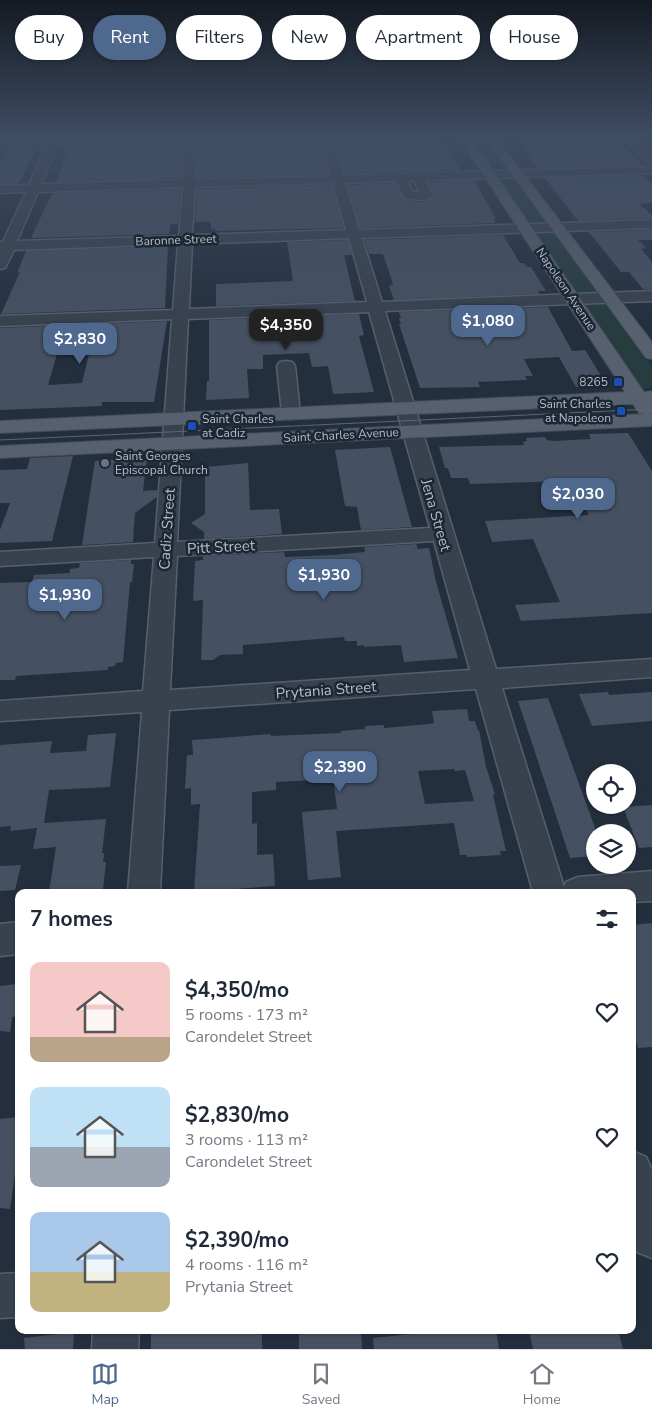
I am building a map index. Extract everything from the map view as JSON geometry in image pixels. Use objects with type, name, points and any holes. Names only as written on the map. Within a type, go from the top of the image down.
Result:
[{"type":"main road","name":"Napoleon Avenue","points":[[499,199],[525,228],[572,299],[645,397],[652,419]]},
{"type":"main road","name":"Napoleon Avenue","points":[[536,199],[652,354]]},
{"type":"main road","name":"Saint Charles Avenue","points":[[0,427],[645,397]]},
{"type":"main road","name":"Saint Charles Avenue","points":[[0,452],[652,419]]},
{"type":"street","points":[[0,265],[4,246],[28,199]]},
{"type":"street","name":"Cadiz Street","points":[[144,889],[188,199]]},
{"type":"street","name":"Jena Street","points":[[343,199],[548,889]]},
{"type":"street","name":"Baronne Street","points":[[4,246],[652,224]]},
{"type":"street","points":[[0,321],[652,296]]},
{"type":"street","points":[[286,366],[291,413]]},
{"type":"street","name":"Pitt Street","points":[[0,559],[442,534]]},
{"type":"street","name":"Prytania Street","points":[[0,711],[652,668]]},
{"type":"street","points":[[615,889],[652,886]]},
{"type":"street","points":[[0,940],[15,938]]},
{"type":"street","points":[[636,1188],[646,1230]]},
{"type":"street","points":[[0,1296],[15,1294]]},
{"type":"street","points":[[115,1349],[116,1334]]},
{"type":"green space","points":[[509,199],[529,199],[546,222],[526,223]]},
{"type":"green space","points":[[552,231],[596,292],[573,292],[532,232]]},
{"type":"green space","points":[[605,303],[652,367],[652,388],[639,388],[581,304]]},
{"type":"building","points":[[49,199],[180,199],[178,223],[170,225],[169,234],[31,238]]},
{"type":"building","points":[[196,199],[336,199],[344,228],[215,231],[215,228],[211,229],[211,222],[195,222]]},
{"type":"building","points":[[351,199],[404,199],[405,201],[427,202],[431,199],[485,199],[496,219],[493,219],[496,223],[360,228]]},
{"type":"building","points":[[561,199],[652,199],[652,203],[639,204],[652,215],[652,218],[578,221]]},
{"type":"building","points":[[652,230],[652,240],[638,240],[646,248],[641,249],[652,262],[652,289],[643,289],[629,272],[621,272],[589,232]]},
{"type":"building","points":[[503,235],[520,263],[531,267],[546,291],[538,291],[539,294],[394,300],[389,286],[393,284],[383,254],[369,254],[365,240]]},
{"type":"building","points":[[348,240],[352,255],[344,255],[355,301],[216,306],[216,284],[293,281],[287,242]]},
{"type":"building","points":[[168,246],[165,308],[1,314],[20,272],[17,273],[26,251]]},
{"type":"building","points":[[548,307],[572,351],[585,350],[608,387],[576,387],[559,357],[524,359],[533,376],[525,376],[527,380],[478,382],[480,387],[420,388],[399,324],[401,324],[399,318],[401,318],[399,312]]},
{"type":"building","points":[[359,314],[364,335],[359,336],[374,392],[333,394],[328,366],[312,367],[309,353],[263,355],[263,369],[247,369],[249,398],[206,400],[207,381],[209,381],[209,320]]},
{"type":"building","points":[[167,321],[154,402],[102,402],[102,406],[0,410],[0,328]],"holes":[[[91,346],[82,383],[48,385],[59,347]]]},
{"type":"building","points":[[628,433],[652,471],[652,613],[521,621],[515,605],[560,602],[533,539],[492,542],[485,521],[589,515],[571,481],[470,484],[468,478],[451,478],[448,468],[445,468],[439,447],[524,445],[523,442],[527,441],[526,438],[545,437],[547,440],[553,441],[591,439],[589,434]]},
{"type":"building","points":[[390,447],[412,527],[361,530],[357,507],[345,506],[335,450]]},
{"type":"building","points":[[73,456],[52,541],[0,543],[0,530],[10,503],[0,503],[0,470],[27,469],[30,458]]},
{"type":"building","points":[[147,458],[143,491],[157,490],[157,497],[135,513],[133,542],[82,545],[95,461]]},
{"type":"building","points":[[248,463],[250,510],[279,509],[282,534],[204,539],[204,532],[191,523],[205,514],[205,467]]},
{"type":"building","points":[[416,544],[418,549],[429,548],[436,582],[458,658],[404,662],[401,645],[364,647],[364,645],[357,646],[357,641],[345,641],[344,637],[243,645],[243,654],[220,655],[213,660],[201,660],[203,600],[193,601],[195,561],[203,560],[203,556],[284,552],[285,557],[333,555],[365,552],[364,547]]},
{"type":"building","points":[[131,560],[131,564],[134,564],[132,582],[130,582],[123,662],[108,667],[108,670],[16,676],[15,680],[0,680],[0,583],[32,582],[34,575],[70,573],[70,569],[79,568],[80,563]]},
{"type":"building","points":[[608,692],[609,695],[652,692],[652,721],[592,726],[579,694]]},
{"type":"building","points":[[548,698],[586,803],[586,814],[590,814],[594,824],[586,824],[586,857],[570,858],[518,701]]},
{"type":"building","points":[[467,709],[469,721],[475,721],[479,730],[486,767],[495,794],[493,795],[506,851],[500,851],[501,855],[467,857],[467,855],[460,855],[454,823],[336,831],[341,877],[308,880],[302,812],[337,809],[333,779],[276,782],[276,790],[252,792],[252,824],[257,823],[257,855],[273,854],[275,886],[194,889],[200,804],[191,805],[191,788],[185,789],[187,755],[193,755],[192,740],[271,734],[271,736],[341,733],[341,731],[365,729],[365,726],[384,725],[384,728],[434,723],[432,711]],"holes":[[[465,770],[474,801],[425,804],[418,771]]]},
{"type":"building","points":[[116,733],[110,787],[49,790],[44,823],[106,819],[102,853],[104,853],[103,862],[106,862],[103,889],[49,889],[56,847],[33,849],[37,828],[10,831],[11,826],[0,827],[0,745],[52,741],[50,753],[86,751],[88,735]]},
{"type":"building","points":[[652,805],[652,847],[639,848],[636,840],[636,824],[630,824],[626,814],[636,814],[636,806]]},
{"type":"building","points":[[21,865],[15,890],[0,891],[0,866]]},
{"type":"building","points":[[652,923],[652,1047],[638,1048],[636,1042],[636,925]]},
{"type":"building","points":[[15,984],[15,1017],[12,1017],[10,1032],[0,1031],[0,986]]},
{"type":"building","points":[[15,1117],[15,1175],[10,1209],[0,1208],[0,1119]]},
{"type":"building","points":[[74,1334],[73,1349],[25,1349],[24,1338]]},
{"type":"building","points":[[151,1334],[262,1334],[262,1349],[151,1349]]},
{"type":"building","points":[[299,1334],[361,1334],[362,1349],[299,1349]]},
{"type":"building","points":[[410,1334],[497,1334],[499,1349],[374,1349],[373,1338]]},
{"type":"building","points":[[530,1334],[619,1334],[623,1349],[533,1349]]},
{"type":"tram line","points":[[0,440],[652,409]]},
{"type":"place","name":"8265","points":[[618,382]]},
{"type":"place","name":"Saint Charles at Napoleon","points":[[621,411]]},
{"type":"place","name":"Saint Charles at Cadiz","points":[[192,426]]},
{"type":"place","name":"Saint Georges Episcopal Church","points":[[105,463]]}]
